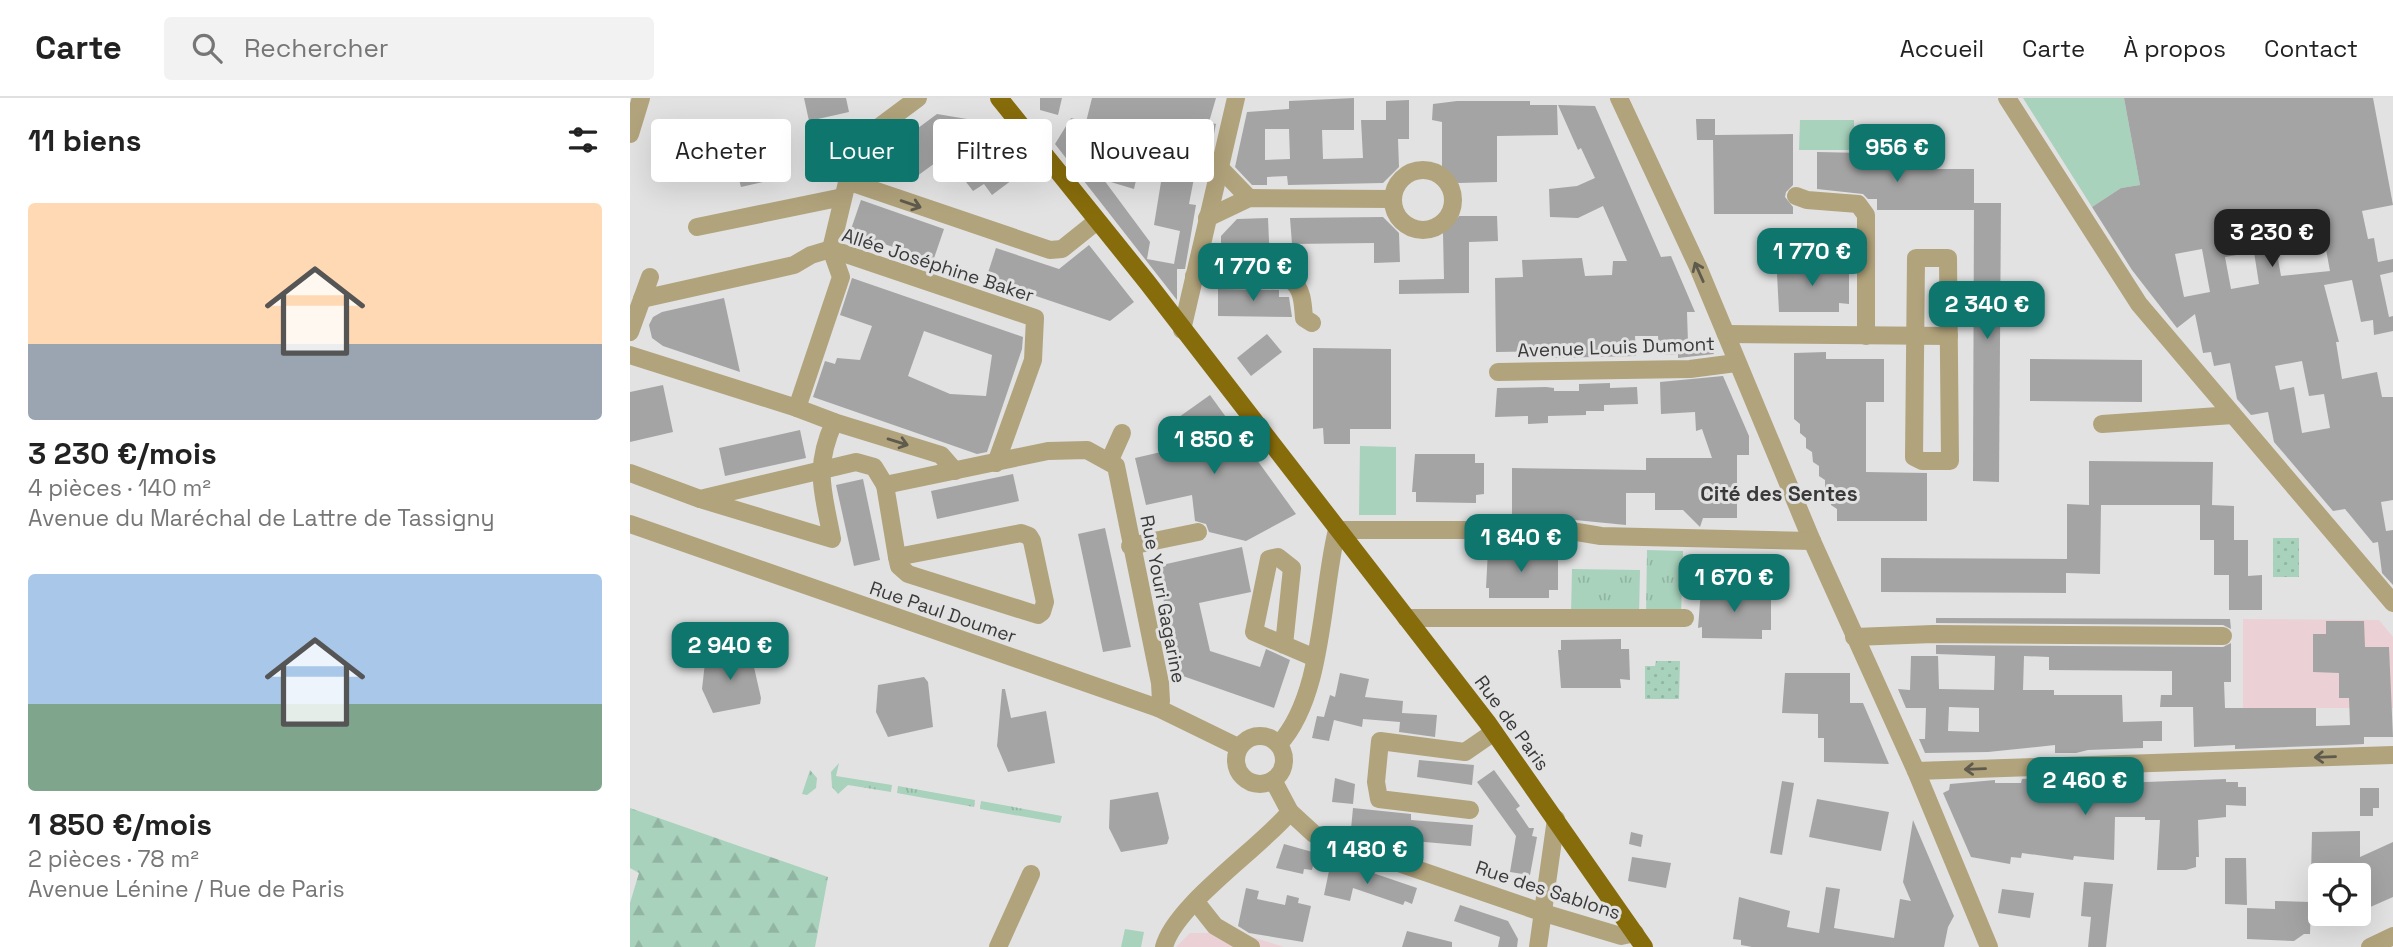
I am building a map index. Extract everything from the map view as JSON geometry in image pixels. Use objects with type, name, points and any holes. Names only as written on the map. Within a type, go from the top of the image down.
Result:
[{"type":"main road","name":"Rue de Paris","points":[[999,98],[1494,732],[1640,940]]},
{"type":"street","points":[[630,134],[641,98]]},
{"type":"street","points":[[797,408],[841,277],[831,249],[855,149],[863,139],[918,98]]},
{"type":"street","points":[[1182,330],[1236,98]]},
{"type":"street","points":[[1619,98],[1726,334],[1812,541],[1916,771],[1989,947]]},
{"type":"street","points":[[2007,98],[2139,304],[2393,603]]},
{"type":"street","points":[[1219,167],[1249,198]]},
{"type":"street","points":[[698,227],[845,189],[1050,250],[1062,249],[1097,221]]},
{"type":"street","points":[[1796,196],[1807,200],[1858,204],[1866,215],[1867,336]]},
{"type":"street","points":[[1207,218],[1249,198],[1392,200]]},
{"type":"street","name":"Allée Joséphine Baker","points":[[642,299],[794,265],[811,255],[831,249],[1035,318],[1034,360],[996,463]]},
{"type":"street","points":[[1916,258],[1948,258],[1949,336],[1950,461],[1922,461],[1914,457],[1916,258]]},
{"type":"street","points":[[1195,276],[1281,275],[1295,283],[1302,298],[1304,318],[1312,323]]},
{"type":"street","points":[[630,332],[650,277]]},
{"type":"street","points":[[1726,334],[1949,336]]},
{"type":"street","points":[[630,355],[941,455],[955,471]]},
{"type":"street","name":"Avenue Louis Dumont","points":[[1498,372],[1690,369],[1737,363]]},
{"type":"street","points":[[2102,424],[2233,415]]},
{"type":"street","points":[[630,473],[700,499],[832,539],[819,471],[822,449],[834,422]]},
{"type":"street","points":[[885,485],[1048,451],[1087,450],[1109,462],[1122,433]]},
{"type":"street","points":[[700,499],[856,462],[874,467],[885,485],[897,556],[899,566],[908,574],[1034,615],[1045,607],[1032,541],[1026,534],[897,556]]},
{"type":"street","name":"Rue Youri Gagarine","points":[[1109,462],[1116,466],[1130,546],[1160,683],[1161,701],[1158,708]]},
{"type":"street","name":"Rue Paul Doumer","points":[[630,524],[1158,708],[1238,747]]},
{"type":"street","points":[[1279,744],[1293,730],[1315,658],[1337,530],[1565,530],[1601,536],[1812,541]]},
{"type":"street","points":[[1130,546],[1198,532]]},
{"type":"street","points":[[1406,618],[1685,618]]},
{"type":"street","points":[[1854,637],[1933,634],[2223,636]]},
{"type":"street","points":[[1284,645],[1315,658]]},
{"type":"street","points":[[1470,810],[1379,799],[1376,782],[1380,741],[1465,752],[1494,732]]},
{"type":"street","points":[[1256,736],[1264,736],[1279,744],[1284,764],[1273,780],[1258,785],[1243,778],[1235,764],[1238,747],[1256,736]]},
{"type":"street","points":[[1916,771],[2393,755]]},
{"type":"street","name":"Rue des Sablons","points":[[1273,780],[1290,812],[1314,834],[1544,913],[1640,940]]},
{"type":"street","points":[[1164,947],[1167,934],[1196,902],[1290,812]]},
{"type":"street","points":[[1538,947],[1556,819]]},
{"type":"street","points":[[998,947],[1031,874]]},
{"type":"street","points":[[1196,902],[1214,926],[1251,947]]},
{"type":"street","points":[[2370,947],[2393,936]]},
{"type":"shaded area","points":[[2243,619],[2379,620],[2393,637],[2393,708],[2243,708]]},
{"type":"shaded area","points":[[1215,926],[1284,947],[1176,947],[1190,933],[1208,933]]},
{"type":"green space","points":[[2023,98],[2124,98],[2140,185],[2121,188],[2092,207]]},
{"type":"green space","points":[[1800,120],[1854,120],[1854,150],[1799,150]]},
{"type":"green space","points":[[1360,446],[1396,447],[1396,515],[1359,515]]},
{"type":"green space","points":[[2273,538],[2299,538],[2299,577],[2273,577]]},
{"type":"green space","points":[[1647,550],[1683,551],[1681,615],[1646,615]]},
{"type":"green space","points":[[1572,569],[1640,570],[1639,616],[1571,615]]},
{"type":"green space","points":[[1656,661],[1680,661],[1679,699],[1645,699],[1645,666],[1655,666]]},
{"type":"green space","points":[[839,763],[836,776],[892,785],[891,792],[848,785],[838,794],[832,787],[831,772]]},
{"type":"green space","points":[[810,770],[817,778],[816,788],[807,795],[802,794]]},
{"type":"green space","points":[[898,786],[975,800],[974,807],[897,793]]},
{"type":"green space","points":[[981,801],[1062,816],[1060,823],[980,809]]},
{"type":"green space","points":[[630,808],[828,877],[815,947],[630,947],[630,903],[639,873],[630,868]]},
{"type":"green space","points":[[1125,929],[1144,932],[1141,947],[1121,947]]},
{"type":"building","points":[[804,98],[846,98],[849,112],[809,119]]},
{"type":"building","points":[[1040,98],[1062,98],[1058,115],[1040,110]]},
{"type":"building","points":[[1092,98],[1216,98],[1210,119],[1087,119]]},
{"type":"building","points":[[1354,98],[1354,130],[1322,130],[1323,159],[1363,158],[1361,120],[1386,120],[1386,101],[1409,100],[1409,139],[1398,139],[1399,167],[1383,183],[1288,185],[1287,176],[1267,177],[1267,185],[1252,185],[1235,167],[1247,112],[1289,109],[1289,101]],"holes":[[[1265,129],[1289,129],[1290,159],[1265,160]]]},
{"type":"building","points":[[2124,98],[2373,98],[2393,205],[2362,211],[2368,239],[2374,238],[2378,262],[2393,259],[2393,272],[2380,275],[2389,317],[2393,316],[2393,331],[2374,335],[2373,320],[2361,322],[2352,280],[2324,285],[2339,342],[2336,342],[2342,379],[2377,372],[2382,397],[2393,397],[2393,500],[2381,502],[2386,531],[2393,530],[2393,585],[2382,573],[2378,542],[2373,543],[2345,509],[2333,511],[2274,442],[2268,412],[2251,415],[2237,399],[2230,363],[2214,366],[2211,352],[2203,353],[2195,314],[2177,328],[2132,270],[2092,207],[2121,188],[2140,185]],"holes":[[[2322,228],[2330,271],[2281,276],[2274,236]],[[2202,249],[2210,292],[2184,297],[2175,254]],[[2254,252],[2259,284],[2231,289],[2225,257]],[[2302,361],[2309,396],[2324,394],[2330,428],[2302,433],[2294,387],[2280,390],[2275,366]]]},
{"type":"building","points":[[1457,101],[1530,101],[1530,105],[1557,105],[1558,135],[1497,136],[1497,182],[1458,183],[1442,167],[1442,122],[1432,120],[1433,104]]},
{"type":"building","points":[[1558,105],[1595,106],[1661,257],[1671,256],[1695,312],[1687,312],[1688,343],[1699,343],[1699,348],[1711,348],[1714,354],[1678,358],[1678,354],[1659,355],[1658,336],[1635,336],[1636,356],[1553,358],[1553,355],[1547,355],[1547,351],[1496,352],[1495,278],[1523,277],[1522,260],[1582,258],[1585,276],[1612,275],[1613,261],[1627,261],[1603,206],[1578,218],[1550,217],[1549,189],[1577,186],[1595,178],[1581,148],[1578,150]]},
{"type":"building","points":[[937,114],[967,119],[933,119],[933,164],[919,175],[919,127]]},
{"type":"building","points":[[1696,119],[1715,119],[1715,135],[1793,134],[1793,185],[1785,197],[1793,207],[1793,214],[1714,214],[1713,140],[1697,140]]},
{"type":"building","points":[[1066,126],[1066,158],[1055,144]]},
{"type":"building","points":[[1817,152],[1863,153],[1863,169],[1974,169],[1974,210],[1877,210],[1877,199],[1868,199],[1863,194],[1817,189]]},
{"type":"building","points":[[740,182],[763,182],[741,187]]},
{"type":"building","points":[[966,182],[1009,182],[992,195],[984,184],[973,191]]},
{"type":"building","points":[[1085,182],[1105,182],[1150,242],[1147,259],[1174,264],[1180,231],[1154,225],[1161,182],[1193,182],[1189,204],[1196,205],[1185,269],[1177,269],[1177,300]]},
{"type":"building","points":[[1111,182],[1136,182],[1134,189]]},
{"type":"building","points":[[861,200],[944,229],[933,261],[850,232]]},
{"type":"building","points":[[1974,203],[2001,203],[1999,482],[1973,481]]},
{"type":"building","points":[[1459,216],[1497,216],[1498,241],[1469,242],[1469,293],[1399,294],[1399,280],[1444,279],[1443,233]]},
{"type":"building","points":[[1383,217],[1399,233],[1400,262],[1374,263],[1374,243],[1292,244],[1290,218]]},
{"type":"building","points":[[1268,218],[1270,264],[1221,264],[1221,236],[1237,219]]},
{"type":"building","points":[[1089,245],[1134,302],[1110,321],[986,279],[996,248],[1059,269]]},
{"type":"building","points":[[1780,263],[1840,264],[1840,272],[1849,272],[1849,304],[1839,303],[1839,312],[1779,312],[1777,274],[1780,274]]},
{"type":"building","points":[[852,278],[1023,337],[1022,349],[987,452],[977,454],[813,397],[825,361],[835,364],[837,358],[860,360],[872,326],[840,315]],"holes":[[[924,331],[992,355],[986,396],[950,394],[908,376]]]},
{"type":"building","points":[[1218,289],[1279,290],[1279,297],[1289,297],[1292,317],[1218,316]]},
{"type":"building","points":[[724,298],[740,372],[663,346],[652,338],[649,325],[653,317],[662,312]]},
{"type":"building","points":[[1267,334],[1282,352],[1251,376],[1237,358]]},
{"type":"building","points":[[1313,348],[1391,349],[1391,429],[1350,429],[1350,444],[1324,444],[1323,428],[1313,429]]},
{"type":"building","points":[[1826,352],[1826,359],[1884,359],[1884,402],[1866,402],[1866,472],[1927,473],[1927,521],[1837,521],[1837,509],[1831,505],[1831,495],[1825,490],[1825,480],[1819,476],[1819,466],[1813,462],[1812,452],[1806,448],[1806,438],[1800,433],[1800,424],[1794,419],[1794,353]]},
{"type":"building","points":[[2030,359],[2142,360],[2142,402],[2030,401]]},
{"type":"building","points":[[1723,376],[1749,436],[1749,455],[1737,455],[1737,518],[1703,518],[1700,527],[1683,510],[1655,510],[1655,493],[1626,493],[1626,525],[1565,519],[1512,519],[1512,468],[1646,470],[1646,458],[1712,458],[1702,429],[1696,431],[1695,412],[1661,414],[1660,382]]},
{"type":"building","points":[[1610,383],[1610,388],[1637,387],[1638,404],[1604,405],[1604,411],[1586,411],[1586,415],[1548,416],[1548,423],[1528,424],[1528,416],[1495,417],[1497,388],[1546,387],[1554,388],[1554,391],[1579,391],[1579,384]]},
{"type":"building","points":[[663,385],[673,432],[630,442],[630,392]]},
{"type":"building","points":[[1210,395],[1296,514],[1246,541],[1209,532],[1206,524],[1195,521],[1192,495],[1146,505],[1135,458],[1183,447],[1165,427]]},
{"type":"building","points":[[800,430],[806,458],[725,476],[719,448]]},
{"type":"building","points":[[1415,454],[1475,454],[1475,463],[1484,463],[1484,494],[1476,495],[1476,503],[1416,502],[1416,492],[1412,492]]},
{"type":"building","points":[[2089,461],[2213,462],[2212,505],[2234,506],[2234,540],[2248,540],[2248,576],[2262,575],[2262,610],[2229,610],[2229,575],[2214,575],[2214,540],[2200,540],[2200,505],[2101,505],[2100,574],[2066,573],[2066,593],[1881,592],[1881,558],[2067,559],[2067,504],[2089,505]]},
{"type":"building","points":[[1013,474],[1019,501],[937,519],[931,491]]},
{"type":"building","points":[[863,479],[880,560],[854,566],[836,485]]},
{"type":"building","points":[[1105,528],[1131,647],[1103,652],[1078,534]]},
{"type":"building","points":[[1242,547],[1251,592],[1199,603],[1210,651],[1260,667],[1266,649],[1290,660],[1274,708],[1180,675],[1162,593],[1162,581],[1155,581],[1153,567]]},
{"type":"building","points":[[1488,550],[1549,550],[1549,558],[1558,558],[1558,590],[1549,590],[1549,598],[1489,598],[1489,588],[1486,588]]},
{"type":"building","points":[[1762,589],[1762,598],[1771,598],[1771,630],[1762,630],[1762,639],[1702,638],[1702,627],[1698,628],[1701,590]]},
{"type":"building","points":[[1936,618],[2230,619],[2231,629],[2223,625],[1936,623]]},
{"type":"building","points":[[2326,621],[2364,621],[2365,647],[2389,647],[2393,737],[2364,737],[2364,744],[2235,749],[2235,745],[2194,747],[2193,707],[2160,707],[2161,695],[2172,695],[2172,671],[2049,670],[2049,657],[2024,656],[2023,690],[2054,690],[2054,695],[2122,695],[2123,722],[2162,721],[2162,741],[2143,741],[2143,748],[2076,753],[2055,753],[2055,745],[1988,752],[1925,753],[1919,739],[1925,739],[1926,708],[1906,708],[1898,689],[1910,690],[1911,656],[1938,656],[1939,689],[1994,690],[1995,656],[1936,654],[1936,645],[2223,647],[2231,643],[2231,682],[2224,682],[2225,708],[2316,708],[2316,726],[2350,725],[2349,698],[2339,698],[2339,673],[2313,672],[2313,634],[2326,634]],"holes":[[[1949,707],[1979,708],[1979,732],[1948,731]]]},
{"type":"building","points":[[708,636],[711,636],[716,659],[751,654],[760,704],[713,713],[702,689]]},
{"type":"building","points":[[1621,639],[1621,649],[1629,649],[1630,680],[1620,679],[1621,688],[1561,688],[1558,650],[1561,650],[1561,640]]},
{"type":"building","points":[[1340,673],[1369,679],[1365,697],[1403,701],[1402,713],[1437,715],[1435,737],[1399,732],[1400,722],[1363,719],[1362,727],[1334,720],[1329,741],[1312,738],[1317,716],[1324,717],[1330,695],[1335,697]]},
{"type":"building","points":[[1785,673],[1850,673],[1850,703],[1863,703],[1889,764],[1824,762],[1824,738],[1818,738],[1818,714],[1782,713]]},
{"type":"building","points":[[924,677],[928,682],[933,727],[888,737],[876,712],[878,685]]},
{"type":"building","points":[[1002,689],[1005,689],[1011,718],[1046,711],[1055,763],[1008,772],[997,746]]},
{"type":"building","points":[[1419,760],[1474,765],[1472,785],[1417,777]]},
{"type":"building","points":[[1494,770],[1520,806],[1516,809],[1529,828],[1534,828],[1532,836],[1537,837],[1530,875],[1510,872],[1516,836],[1477,782]]},
{"type":"building","points":[[1335,778],[1355,784],[1353,804],[1332,802]]},
{"type":"building","points":[[2022,779],[2066,781],[2066,785],[2226,779],[2226,782],[2238,782],[2238,787],[2246,787],[2246,806],[2226,805],[2226,817],[2198,820],[2199,857],[2196,857],[2196,867],[2186,870],[2157,870],[2160,820],[2145,820],[2145,817],[2115,817],[2114,860],[2074,856],[2073,860],[2022,853],[2021,858],[2011,857],[2010,864],[1971,857],[1943,793],[1949,790],[1950,784],[1995,780],[1995,783],[2021,783]]},
{"type":"building","points":[[1782,781],[1794,783],[1782,855],[1770,853]]},
{"type":"building","points":[[2360,788],[2379,788],[2379,808],[2373,808],[2373,816],[2360,816]]},
{"type":"building","points":[[1158,792],[1169,838],[1167,844],[1121,852],[1109,828],[1110,800]]},
{"type":"building","points":[[1817,799],[1889,812],[1881,851],[1809,837]]},
{"type":"building","points":[[1353,808],[1411,814],[1411,820],[1473,825],[1471,846],[1413,841],[1413,835],[1351,829]]},
{"type":"building","points":[[1913,820],[1954,916],[1948,927],[1944,947],[1752,947],[1741,945],[1741,940],[1733,939],[1739,897],[1790,911],[1787,927],[1819,933],[1826,887],[1840,889],[1834,928],[1894,938],[1900,899],[1911,901],[1903,882]]},
{"type":"building","points":[[2360,831],[2360,857],[2393,842],[2393,897],[2371,907],[2371,863],[2311,863],[2312,832]]},
{"type":"building","points":[[1631,832],[1643,835],[1641,847],[1629,844]]},
{"type":"building","points":[[1284,844],[1316,853],[1312,870],[1304,869],[1303,874],[1276,868]]},
{"type":"building","points":[[1632,857],[1671,863],[1666,888],[1628,881]]},
{"type":"building","points":[[2225,858],[2246,858],[2247,905],[2225,904]]},
{"type":"building","points":[[1330,866],[1373,873],[1417,888],[1412,904],[1405,901],[1403,905],[1353,888],[1350,901],[1324,895]]},
{"type":"building","points":[[2084,882],[2113,884],[2106,947],[2088,947],[2091,917],[2081,916]]},
{"type":"building","points":[[1246,888],[1259,891],[1257,899],[1285,905],[1287,895],[1299,898],[1298,903],[1311,906],[1303,942],[1249,933],[1238,926]]},
{"type":"building","points":[[2002,889],[2034,893],[2030,918],[1998,913]]},
{"type":"building","points":[[2275,901],[2308,902],[2310,934],[2304,934],[2294,941],[2247,939],[2247,908],[2275,909]]},
{"type":"building","points":[[1460,905],[1508,921],[1518,939],[1517,947],[1498,947],[1500,937],[1454,921]]},
{"type":"building","points":[[1407,931],[1452,942],[1452,947],[1402,947]]},
{"type":"district","name":"Cité des Sentes","points":[[1779,493]]}]
